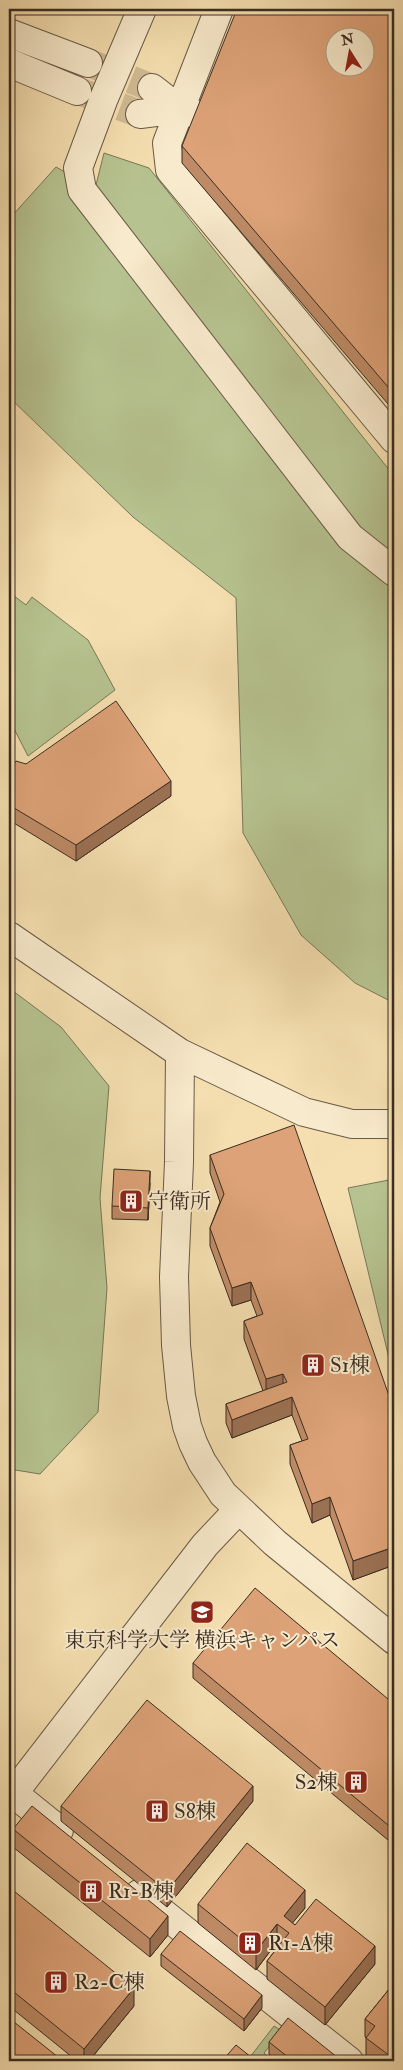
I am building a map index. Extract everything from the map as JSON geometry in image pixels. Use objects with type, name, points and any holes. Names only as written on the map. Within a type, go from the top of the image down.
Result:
[{"type":"street","points":[[142,9],[104,98],[78,168],[82,190],[350,537],[394,572]]},
{"type":"street","points":[[219,9],[190,113],[167,143],[170,170],[394,439]]},
{"type":"street","points":[[9,33],[88,63]]},
{"type":"street","points":[[9,63],[77,91]]},
{"type":"street","points":[[152,88],[190,113]]},
{"type":"street","points":[[140,114],[190,113]]},
{"type":"street","points":[[9,936],[180,1053],[304,1112],[352,1124],[394,1124]]},
{"type":"street","points":[[180,1053],[179,1162],[174,1277],[176,1346],[181,1396],[187,1426],[202,1462],[223,1494],[275,1544],[394,1640]]},
{"type":"street","points":[[76,1843],[11,1796],[205,1545],[239,1510]]},
{"type":"street","points":[[122,1881],[349,2061]]},
{"type":"green space","points":[[104,153],[149,168],[394,476],[394,1003],[355,983],[301,935],[243,833],[236,598],[133,517],[9,397],[9,223],[11,217],[56,167],[81,181],[96,185]]},
{"type":"green space","points":[[9,592],[26,605],[32,597],[88,640],[115,690],[28,756],[9,719]]},
{"type":"green space","points":[[9,988],[61,1027],[109,1086],[100,1198],[107,1288],[98,1412],[40,1474],[9,1469]]},
{"type":"green space","points":[[394,1179],[394,1379],[348,1188]]},
{"type":"green space","points":[[274,2026],[282,2031],[264,2053],[273,2061],[247,2061]]},
{"type":"building","points":[[237,9],[394,9],[394,394],[182,146]]},
{"type":"building","points":[[116,701],[171,781],[76,845],[9,805],[9,773],[16,761],[26,764]]},
{"type":"building","name":"S1棟","points":[[294,1125],[394,1410],[394,1547],[353,1561],[330,1497],[312,1504],[290,1445],[308,1439],[292,1397],[232,1420],[226,1404],[287,1382],[283,1374],[266,1379],[244,1321],[263,1314],[251,1282],[232,1288],[210,1228],[224,1194],[210,1155]]},
{"type":"building","name":"守衛所","points":[[114,1169],[150,1171],[148,1208],[112,1206]]},
{"type":"building","name":"S2棟","points":[[255,1588],[394,1704],[394,1830],[193,1663]]},
{"type":"building","name":"S8棟","points":[[147,1700],[253,1786],[167,1891],[61,1806]]},
{"type":"building","points":[[32,1806],[168,1916],[150,1939],[13,1829]]},
{"type":"building","name":"R1-A棟","points":[[247,1843],[305,1890],[284,1916],[295,1925],[316,1899],[375,1946],[325,2007],[267,1961],[289,1933],[277,1924],[256,1951],[198,1904]]},
{"type":"building","name":"R2-C棟","points":[[9,1887],[134,1988],[84,2049],[9,1988]]},
{"type":"building","points":[[180,1931],[262,1995],[244,2019],[161,1954]]},
{"type":"building","points":[[394,1983],[394,2059],[366,2038],[375,2026],[365,2019]]},
{"type":"building","points":[[9,2018],[63,2061],[9,2061]]},
{"type":"building","points":[[288,2018],[342,2061],[293,2061],[269,2042]]},
{"type":"building","points":[[236,2045],[256,2061],[222,2061]]},
{"type":"tunnel","points":[[92,64],[152,88]]},
{"type":"tunnel","points":[[81,92],[140,114]]},
{"type":"place","name":"守衛所","points":[[131,1201]]},
{"type":"place","name":"S1棟","points":[[313,1365]]},
{"type":"place","name":"東京科学大学 横浜キャンパス","points":[[202,1612]]},
{"type":"place","name":"S2棟","points":[[356,1782]]},
{"type":"place","name":"S8棟","points":[[157,1811]]},
{"type":"place","name":"R1-B棟","points":[[91,1891]]},
{"type":"place","name":"R1-A棟","points":[[250,1943]]},
{"type":"place","name":"R2-C棟","points":[[56,1982]]}]
